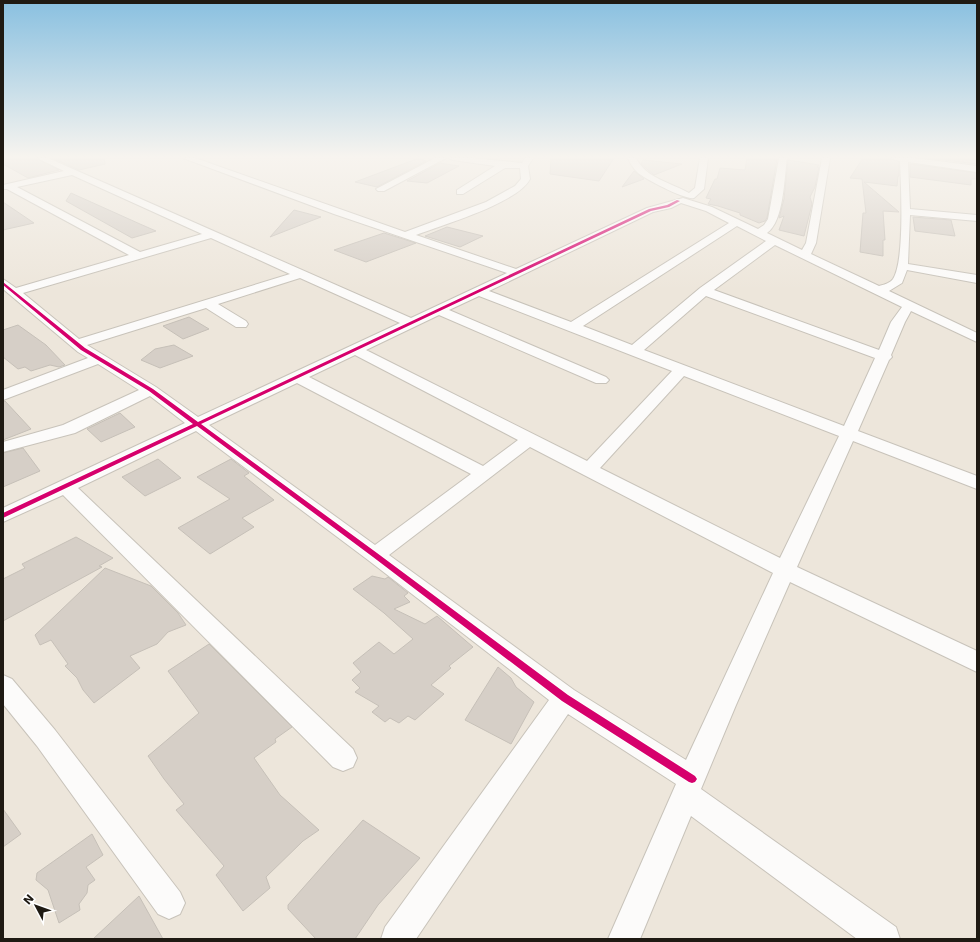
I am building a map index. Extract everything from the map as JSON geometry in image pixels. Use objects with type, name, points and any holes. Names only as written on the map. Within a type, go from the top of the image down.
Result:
[{"type":"street","points":[[34,202],[138,255]]},
{"type":"street","points":[[140,202],[411,323]]},
{"type":"street","points":[[312,202],[518,273]]},
{"type":"street","points":[[406,235],[492,202]]},
{"type":"street","points":[[3,516],[650,210],[668,206],[673,202]]},
{"type":"street","points":[[694,202],[977,338]]},
{"type":"street","points":[[759,233],[768,227],[773,219],[776,202]]},
{"type":"street","points":[[805,255],[811,243],[818,202]]},
{"type":"street","points":[[879,290],[890,286],[898,280],[902,266],[905,202]]},
{"type":"street","points":[[905,212],[977,218]]},
{"type":"street","points":[[571,328],[737,222]]},
{"type":"street","points":[[9,288],[138,255],[212,234]]},
{"type":"street","points":[[634,351],[704,291],[774,240]]},
{"type":"street","points":[[902,266],[977,279]]},
{"type":"street","points":[[77,344],[301,274]]},
{"type":"street","points":[[9,288],[77,344],[98,359],[151,390],[376,555],[565,698],[689,787],[884,939]]},
{"type":"street","points":[[478,291],[571,328],[849,433],[919,462],[977,483]]},
{"type":"street","points":[[704,291],[885,357]]},
{"type":"street","points":[[207,303],[241,324]]},
{"type":"street","points":[[624,939],[723,705],[833,464],[885,357],[898,322],[909,305]]},
{"type":"street","points":[[438,310],[601,380]]},
{"type":"street","points":[[355,350],[785,570],[977,662]]},
{"type":"street","points":[[3,395],[98,359]]},
{"type":"street","points":[[589,469],[682,369]]},
{"type":"street","points":[[297,377],[483,473]]},
{"type":"street","points":[[3,447],[50,435],[76,426],[151,390]]},
{"type":"street","points":[[376,555],[530,439]]},
{"type":"street","points":[[65,486],[343,758]]},
{"type":"street","points":[[3,686],[46,738],[169,903]]},
{"type":"street","points":[[397,939],[565,698]]},
{"type":"building","points":[[3,202],[34,223],[3,230]]},
{"type":"building","points":[[68,202],[91,202],[156,231],[132,238]]},
{"type":"building","points":[[709,202],[770,202],[767,218],[765,221],[759,223],[740,215],[740,213],[708,204]]},
{"type":"building","points":[[783,202],[811,202],[804,236],[779,230],[784,216],[779,218]]},
{"type":"building","points":[[865,202],[887,202],[899,212],[883,211],[885,240],[883,240],[883,256],[860,252],[863,213],[866,213]]},
{"type":"building","points":[[294,210],[321,217],[270,237]]},
{"type":"building","points":[[913,217],[951,220],[955,236],[915,231]]},
{"type":"building","points":[[447,227],[483,236],[460,247],[425,236]]},
{"type":"building","points":[[384,233],[416,243],[366,262],[334,250]]},
{"type":"building","points":[[189,317],[209,329],[183,339],[163,326]]},
{"type":"building","points":[[18,325],[46,345],[65,365],[59,367],[50,365],[31,371],[25,367],[18,369],[3,357],[3,330]]},
{"type":"building","points":[[174,345],[193,356],[160,368],[141,360],[155,349]]},
{"type":"building","points":[[3,401],[5,401],[31,429],[3,440]]},
{"type":"building","points":[[120,413],[135,427],[101,442],[87,429]]},
{"type":"building","points":[[23,448],[40,471],[3,487],[3,453]]},
{"type":"building","points":[[158,459],[181,478],[145,496],[122,477]]},
{"type":"building","points":[[231,459],[249,473],[244,476],[274,500],[242,518],[254,527],[210,554],[178,528],[230,499],[197,477]]},
{"type":"building","points":[[76,537],[113,558],[99,566],[102,567],[3,621],[3,579],[25,568],[22,564]]},
{"type":"building","points":[[105,568],[151,586],[178,613],[186,625],[168,632],[157,644],[130,656],[140,668],[94,703],[83,690],[77,678],[65,666],[68,664],[51,640],[40,645],[35,635]]},
{"type":"building","points":[[372,576],[385,579],[388,577],[408,593],[404,596],[410,602],[394,609],[425,624],[437,616],[473,647],[449,666],[451,668],[431,685],[444,694],[415,720],[408,716],[399,723],[390,718],[385,722],[372,712],[379,706],[355,692],[360,688],[352,680],[361,672],[353,663],[379,642],[394,654],[413,639],[384,613],[353,589]]},
{"type":"building","points":[[209,644],[292,727],[275,739],[276,742],[254,758],[280,795],[319,830],[303,841],[266,877],[270,888],[243,911],[216,875],[224,866],[176,810],[184,804],[148,756],[199,713],[168,671]]},
{"type":"building","points":[[498,667],[511,678],[516,687],[534,702],[511,744],[465,720]]},
{"type":"building","points":[[3,809],[21,834],[3,847]]},
{"type":"building","points":[[363,820],[420,858],[378,905],[355,939],[316,939],[288,909],[288,905]]},
{"type":"building","points":[[92,834],[103,855],[86,867],[95,880],[88,885],[87,893],[79,904],[80,910],[59,923],[48,890],[36,880],[37,873]]},
{"type":"building","points":[[139,896],[163,939],[93,939]]},
{"type":"cycle path","points":[[3,516],[650,210],[668,206],[676,202]]},
{"type":"cycle path","points":[[3,283],[83,349],[151,390],[375,555],[565,698],[692,779]]}]
